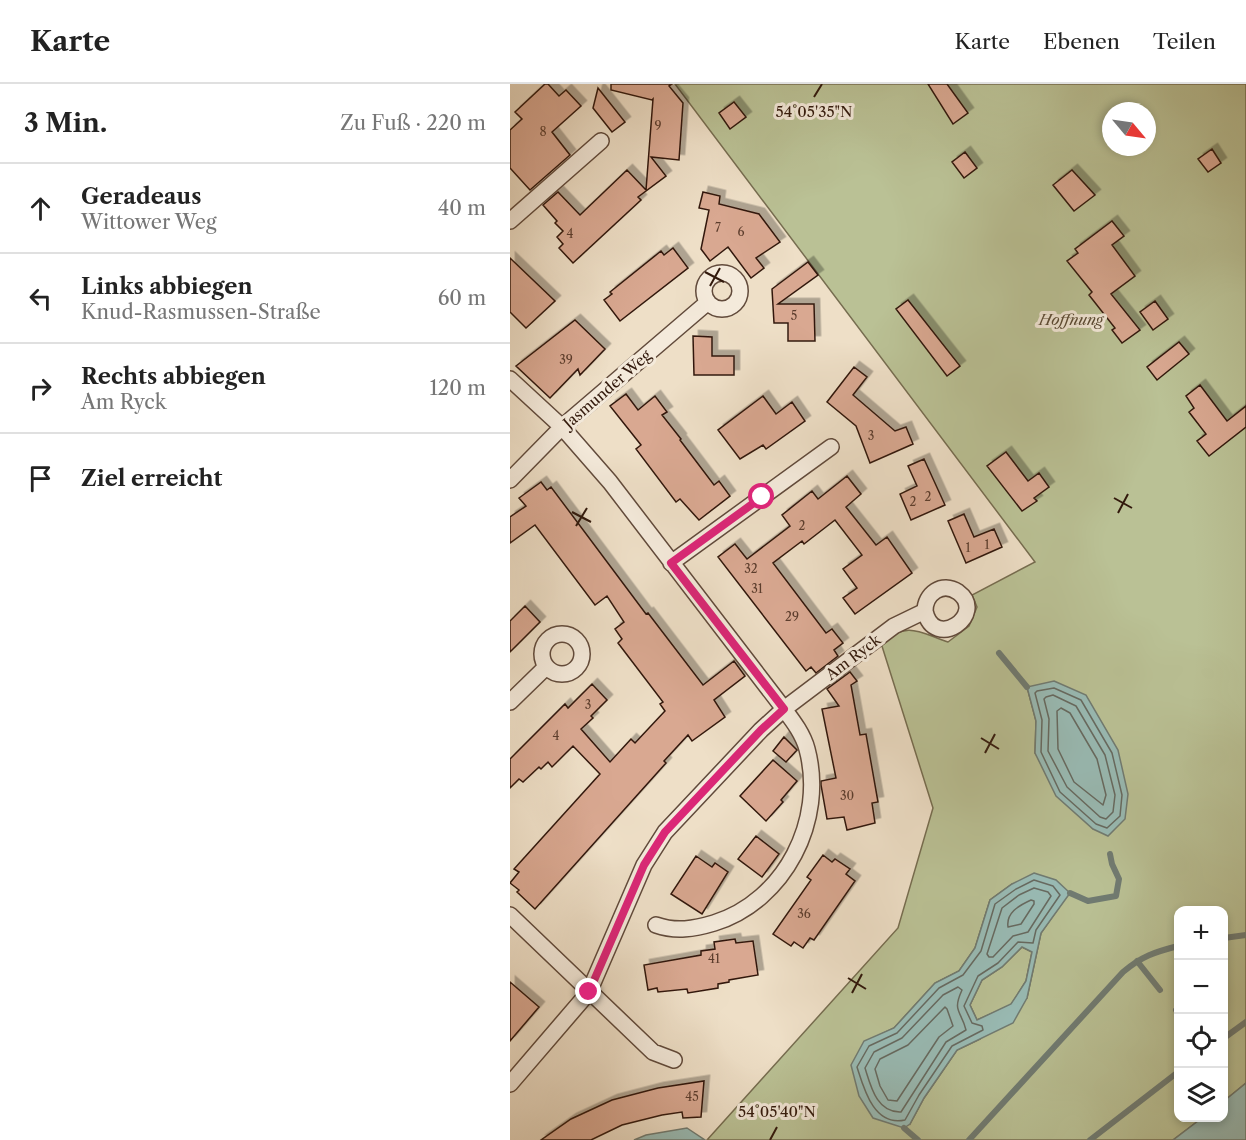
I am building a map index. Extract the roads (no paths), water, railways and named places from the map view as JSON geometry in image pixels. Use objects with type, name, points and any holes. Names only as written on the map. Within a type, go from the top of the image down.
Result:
[{"type":"street","points":[[510,221],[601,141]]},
{"type":"street","name":"Jasmunder Weg","points":[[510,480],[562,428],[708,302]]},
{"type":"street","points":[[510,379],[562,428],[610,482],[784,709],[797,727],[806,747],[811,767],[809,814],[803,836],[794,855],[769,891],[739,914],[697,928],[671,930],[656,926]]},
{"type":"street","points":[[671,563],[831,447]]},
{"type":"street","name":"Am Ryck","points":[[510,1084],[589,992],[644,865],[665,832],[761,730],[784,709],[894,626],[926,611]]},
{"type":"street","points":[[510,702],[546,667]]},
{"type":"street","points":[[510,915],[653,1052],[674,1060]]},
{"type":"water","points":[[1054,681],[1086,695],[1118,750],[1128,794],[1125,819],[1108,836],[1093,829],[1056,796],[1035,753],[1036,721],[1027,687]]},
{"type":"water","points":[[1034,873],[1056,880],[1070,893],[1041,933],[1027,998],[1013,1023],[957,1050],[924,1098],[910,1124],[904,1128],[873,1118],[859,1096],[851,1065],[864,1041],[894,1028],[935,983],[959,971],[975,948],[990,900],[1012,884]],"holes":[[[1022,947],[1032,952],[1026,981],[1011,1004],[977,1020],[970,1005],[982,980],[1002,967]]]},
{"type":"water","points":[[1246,1083],[1246,1140],[1173,1140],[1197,1122],[1228,1122],[1228,1098]]},
{"type":"water","points":[[687,1128],[705,1140],[634,1140],[646,1135]]},
{"type":"waterway","points":[[999,653],[1027,687]]},
{"type":"waterway","points":[[1070,893],[1088,901],[1116,896],[1119,879],[1110,854]]},
{"type":"waterway","points":[[1228,937],[1246,935]]},
{"type":"waterway","points":[[969,1140],[1123,972],[1149,955],[1174,947]]},
{"type":"waterway","points":[[1137,961],[1160,990]]},
{"type":"waterway","points":[[1228,1035],[1246,1022]]},
{"type":"waterway","points":[[1090,1140],[1174,1075]]},
{"type":"waterway","points":[[904,1128],[918,1140]]},
{"type":"park label","name":"Hoffnung","points":[[1071,319]]}]
